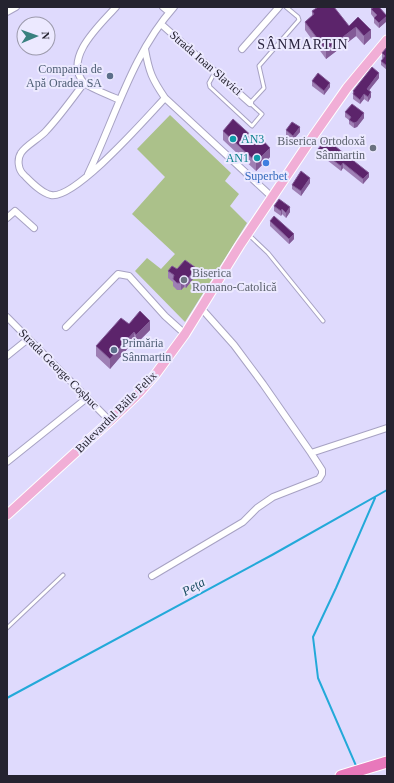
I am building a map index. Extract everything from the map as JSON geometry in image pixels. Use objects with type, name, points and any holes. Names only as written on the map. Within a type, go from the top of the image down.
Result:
[{"type":"highway","points":[[345,775],[382,764]]},
{"type":"main road","name":"Bulevardul Băile Felix","points":[[7,515],[110,421],[156,375],[185,334],[248,233],[314,134],[347,88],[387,40]]},
{"type":"street","points":[[7,12],[16,7]]},
{"type":"street","points":[[116,7],[87,40],[81,51],[78,66],[79,73],[84,83],[120,100]]},
{"type":"street","name":"Strada Ioan Slavici","points":[[87,176],[120,100],[145,49],[171,10],[162,7]]},
{"type":"street","points":[[242,49],[279,7]]},
{"type":"street","name":"Strada Ioan Slavici","points":[[161,24],[250,103]]},
{"type":"street","points":[[145,49],[149,71],[153,81],[165,98],[272,197]]},
{"type":"street","points":[[84,83],[46,132],[21,153],[18,162],[22,174],[50,195],[56,195],[74,186],[103,163],[165,98]]},
{"type":"street","points":[[7,218],[15,211],[34,228]]},
{"type":"street","points":[[66,327],[118,274],[124,274],[129,276],[165,316],[185,334]]},
{"type":"street","points":[[152,576],[243,522],[257,508],[273,497],[320,479],[322,474],[322,470],[311,453],[263,384],[234,346],[200,308]]},
{"type":"street","name":"Strada George Coșbuc","points":[[7,317],[110,421]]},
{"type":"street","points":[[7,356],[28,339]]},
{"type":"street","points":[[7,462],[87,398]]},
{"type":"street","points":[[311,453],[387,428]]},
{"type":"lane","name":"Strada Ioan Slavici","points":[[215,71],[209,83],[210,87],[252,126],[262,114],[250,103],[264,88],[259,66],[298,22],[298,17],[286,7]]},
{"type":"lane","points":[[248,233],[268,253],[323,321]]},
{"type":"lane","points":[[7,628],[63,575]]},
{"type":"green space","points":[[170,115],[231,173],[225,181],[239,194],[230,206],[247,223],[185,322],[135,271],[147,258],[161,269],[175,254],[132,214],[165,177],[137,149]]},
{"type":"building","points":[[318,7],[334,7],[349,26],[358,17],[371,30],[364,36],[356,27],[326,50],[305,22],[314,14],[312,11]]},
{"type":"building","points":[[374,7],[379,7],[387,16],[379,23],[374,18],[377,15],[371,9]]},
{"type":"building","points":[[387,47],[387,66],[381,61],[385,56],[382,53]]},
{"type":"building","points":[[372,67],[379,73],[367,89],[371,92],[368,97],[364,94],[360,100],[353,94],[353,91]]},
{"type":"building","points":[[318,73],[330,83],[324,91],[312,81]]},
{"type":"building","points":[[352,104],[364,113],[357,122],[354,123],[349,120],[351,117],[345,112]]},
{"type":"building","points":[[233,119],[255,139],[258,135],[270,148],[256,162],[223,131]]},
{"type":"building","points":[[292,122],[300,127],[293,136],[286,130]]},
{"type":"building","points":[[326,139],[369,173],[363,179],[343,163],[341,166],[318,149]]},
{"type":"building","points":[[301,171],[310,178],[301,191],[292,185]]},
{"type":"building","points":[[279,199],[290,207],[286,213],[282,209],[281,211],[274,206]]},
{"type":"building","points":[[274,216],[294,234],[289,239],[270,221]]},
{"type":"building","points":[[185,260],[196,268],[186,281],[184,280],[181,283],[177,283],[173,279],[174,275],[168,271],[172,266],[177,269]]},
{"type":"building","points":[[140,311],[150,321],[136,335],[134,332],[110,359],[96,346],[121,318],[129,324]]},
{"type":"waterway","name":"Peța","points":[[7,698],[272,555],[387,490]]},
{"type":"waterway","points":[[357,768],[318,678],[313,637],[375,498]]},
{"type":"place","name":"Compania de Apă Oradea SA","points":[[110,76]]},
{"type":"place","name":"AN3","points":[[233,139]]},
{"type":"place","name":"Biserica Ortodoxă Sânmartin","points":[[373,148]]},
{"type":"place","name":"AN1","points":[[257,158]]},
{"type":"place","name":"Superbet","points":[[266,163]]},
{"type":"place","name":"Biserica Romano-Catolică","points":[[184,280]]},
{"type":"place","name":"Primăria Sânmartin","points":[[114,350]]},
{"type":"district","name":"SÂNMARTIN","points":[[303,44]]}]
